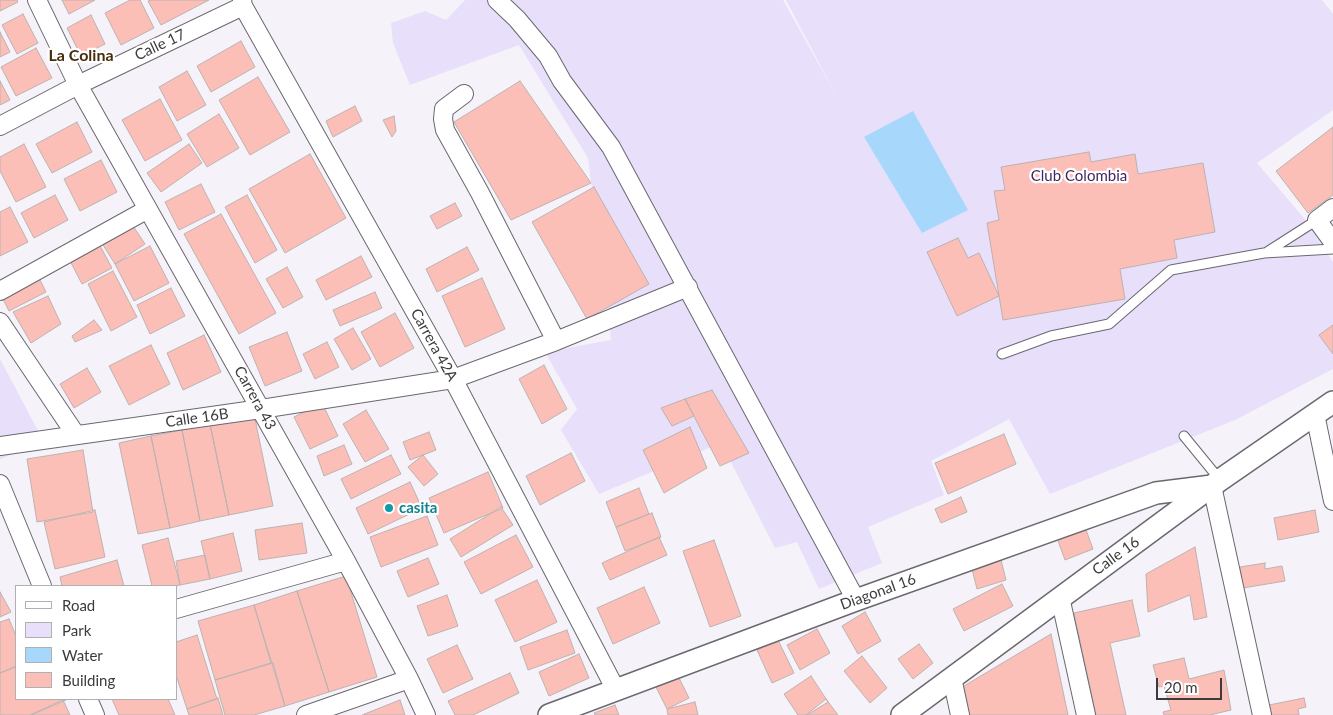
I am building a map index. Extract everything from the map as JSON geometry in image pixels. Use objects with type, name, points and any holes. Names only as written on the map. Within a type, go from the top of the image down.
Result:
[{"type":"street","name":"Carrera 43","points":[[37,0],[78,85],[346,561],[409,679],[426,715]]},
{"type":"street","points":[[497,0],[517,19],[548,56],[562,81],[611,147],[856,600]]},
{"type":"street","name":"Calle 17","points":[[0,126],[243,3]]},
{"type":"street","name":"Carrera 42A","points":[[243,3],[453,379],[616,690]]},
{"type":"street","points":[[464,94],[444,109],[445,130],[480,193],[556,341]]},
{"type":"street","points":[[1333,208],[1317,220],[1333,242]]},
{"type":"street","points":[[0,292],[148,209]]},
{"type":"street","name":"Calle 16B","points":[[0,446],[261,409],[453,379],[556,341],[688,287]]},
{"type":"street","points":[[0,322],[76,435]]},
{"type":"street","name":"Calle 16","points":[[902,715],[1216,483],[1333,402]]},
{"type":"street","points":[[1315,414],[1333,501]]},
{"type":"street","points":[[1216,483],[1262,715]]},
{"type":"street","name":"Diagonal 16","points":[[548,715],[856,600],[1156,493],[1216,483]]},
{"type":"street","points":[[0,484],[42,585]]},
{"type":"street","points":[[178,607],[346,561]]},
{"type":"street","points":[[1060,597],[1086,715]]},
{"type":"street","points":[[952,678],[960,715]]},
{"type":"street","points":[[306,715],[409,679]]},
{"type":"street","points":[[88,700],[94,715]]},
{"type":"lane","points":[[1264,253],[1317,220]]},
{"type":"lane","points":[[1002,354],[1051,336],[1109,324],[1171,270],[1264,253],[1333,249]]},
{"type":"lane","points":[[1184,436],[1216,483]]},
{"type":"green space","points":[[465,0],[783,0],[838,99],[786,0],[1322,0],[1333,14],[1333,110],[1257,163],[1303,217],[1333,262],[1333,369],[1235,420],[1050,494],[1009,419],[931,461],[944,495],[868,527],[882,563],[819,589],[797,542],[775,548],[721,443],[599,494],[561,430],[577,409],[545,352],[611,340],[588,158],[519,45],[410,85],[393,43],[391,23],[425,11],[446,20]]},
{"type":"green space","points":[[0,359],[44,442],[0,459]]},
{"type":"water","points":[[913,111],[968,210],[922,233],[864,137]]},
{"type":"building","points":[[0,0],[17,0],[18,2],[0,11]]},
{"type":"building","points":[[62,0],[95,0],[69,14]]},
{"type":"building","points":[[130,0],[140,0],[154,28],[121,45],[105,13]]},
{"type":"building","points":[[209,0],[161,25],[148,1]]},
{"type":"building","points":[[23,14],[38,43],[17,54],[2,25]]},
{"type":"building","points":[[91,15],[105,44],[81,56],[67,28]]},
{"type":"building","points":[[0,32],[10,52],[0,57]]},
{"type":"building","points":[[241,41],[255,67],[211,92],[197,66]]},
{"type":"building","points":[[36,48],[52,78],[16,96],[1,67]]},
{"type":"building","points":[[187,71],[206,105],[177,121],[159,87]]},
{"type":"building","points":[[258,77],[290,132],[250,155],[219,100]]},
{"type":"building","points":[[0,81],[10,100],[0,105]]},
{"type":"building","points":[[520,81],[591,183],[511,220],[454,122]]},
{"type":"building","points":[[160,99],[182,140],[145,161],[122,120]]},
{"type":"building","points":[[355,106],[362,121],[333,137],[326,121]]},
{"type":"building","points":[[219,114],[239,148],[207,167],[187,134]]},
{"type":"building","points":[[394,116],[396,131],[392,137],[383,120]]},
{"type":"building","points":[[77,122],[92,152],[52,173],[36,144]]},
{"type":"building","points":[[1333,127],[1333,195],[1308,213],[1276,171]]},
{"type":"building","points":[[24,144],[46,187],[16,202],[0,171],[0,157]]},
{"type":"building","points":[[189,144],[202,163],[161,192],[147,173]]},
{"type":"building","name":"Club Colombia","points":[[1089,152],[1091,162],[1135,154],[1138,174],[1203,163],[1215,232],[1174,240],[1177,258],[1120,269],[1125,299],[1003,320],[987,223],[999,220],[994,191],[1005,190],[1001,167]]},
{"type":"building","points":[[310,154],[346,218],[285,253],[249,189]]},
{"type":"building","points":[[101,160],[117,192],[80,211],[64,179]]},
{"type":"building","points":[[201,184],[215,212],[179,230],[165,202]]},
{"type":"building","points":[[594,187],[649,284],[587,319],[532,222]]},
{"type":"building","points":[[55,195],[68,220],[34,238],[21,213]]},
{"type":"building","points":[[247,195],[277,250],[255,263],[225,207]]},
{"type":"building","points":[[455,203],[462,216],[437,229],[430,216]]},
{"type":"building","points":[[10,207],[28,242],[0,256],[0,212]]},
{"type":"building","points":[[221,214],[276,313],[239,334],[184,234]]},
{"type":"building","points":[[133,226],[145,244],[115,264],[103,245]]},
{"type":"building","points":[[958,238],[968,258],[979,253],[999,296],[957,316],[927,252]]},
{"type":"building","points":[[97,240],[112,268],[82,284],[67,255]]},
{"type":"building","points":[[150,246],[169,283],[134,301],[115,264]]},
{"type":"building","points":[[467,247],[479,270],[437,292],[426,269]]},
{"type":"building","points":[[361,256],[372,277],[326,300],[316,280]]},
{"type":"building","points":[[287,267],[303,297],[283,308],[266,279]]},
{"type":"building","points":[[113,271],[137,317],[111,331],[88,284]]},
{"type":"building","points":[[39,278],[46,292],[9,311],[2,297]]},
{"type":"building","points":[[482,278],[505,329],[465,347],[442,296]]},
{"type":"building","points":[[171,288],[185,316],[150,334],[137,305]]},
{"type":"building","points":[[375,292],[382,308],[340,326],[333,310]]},
{"type":"building","points":[[48,296],[61,324],[31,343],[13,312]]},
{"type":"building","points":[[395,313],[414,348],[380,367],[361,332]]},
{"type":"building","points":[[94,320],[102,330],[75,342],[72,336]]},
{"type":"building","points":[[1333,325],[1333,354],[1319,335]]},
{"type":"building","points":[[353,328],[371,359],[352,370],[334,339]]},
{"type":"building","points":[[287,332],[302,371],[265,386],[249,347]]},
{"type":"building","points":[[204,335],[221,372],[183,390],[167,353]]},
{"type":"building","points":[[327,342],[339,367],[315,379],[303,354]]},
{"type":"building","points":[[151,345],[170,384],[129,405],[109,366]]},
{"type":"building","points":[[544,365],[567,409],[542,424],[519,379]]},
{"type":"building","points":[[87,368],[101,392],[74,408],[60,384]]},
{"type":"building","points":[[712,390],[749,453],[720,466],[685,399]]},
{"type":"building","points":[[685,399],[694,416],[672,426],[661,408]]},
{"type":"building","points":[[322,403],[338,436],[310,449],[294,417]]},
{"type":"building","points":[[366,410],[389,449],[365,462],[343,424]]},
{"type":"building","points":[[254,414],[273,506],[229,515],[210,424]]},
{"type":"building","points":[[210,424],[229,515],[200,521],[182,430]]},
{"type":"building","points":[[690,427],[707,468],[664,493],[643,450]]},
{"type":"building","points":[[182,430],[200,521],[170,528],[151,436]]},
{"type":"building","points":[[429,432],[436,450],[410,460],[403,442]]},
{"type":"building","points":[[1004,434],[1016,464],[948,494],[935,463]]},
{"type":"building","points":[[151,436],[170,528],[138,534],[119,443]]},
{"type":"building","points":[[344,445],[352,464],[324,476],[317,456]]},
{"type":"building","points":[[83,450],[93,512],[37,522],[27,459]]},
{"type":"building","points":[[571,453],[585,481],[540,505],[526,476]]},
{"type":"building","points":[[391,455],[401,474],[351,499],[341,479]]},
{"type":"building","points":[[423,455],[438,474],[424,486],[408,467]]},
{"type":"building","points":[[488,472],[503,508],[444,533],[429,498]]},
{"type":"building","name":"casita","points":[[410,482],[422,508],[368,534],[356,508]]},
{"type":"building","points":[[639,488],[649,514],[616,527],[606,502]]},
{"type":"building","points":[[961,497],[967,512],[941,523],[935,509]]},
{"type":"building","points":[[501,507],[513,525],[461,557],[450,539]]},
{"type":"building","points":[[95,510],[105,557],[55,569],[44,522]]},
{"type":"building","points":[[1315,510],[1319,532],[1278,540],[1274,518]]},
{"type":"building","points":[[652,513],[661,537],[625,551],[616,527]]},
{"type":"building","points":[[427,516],[438,545],[381,567],[370,537]]},
{"type":"building","points":[[302,523],[307,553],[259,560],[255,530]]},
{"type":"building","points":[[1085,527],[1093,549],[1065,560],[1057,538]]},
{"type":"building","points":[[233,533],[242,571],[210,579],[201,541]]},
{"type":"building","points":[[516,535],[533,567],[481,594],[464,562]]},
{"type":"building","points":[[659,537],[667,555],[610,580],[602,563]]},
{"type":"building","points":[[168,538],[180,585],[152,585],[142,545]]},
{"type":"building","points":[[714,540],[741,616],[710,627],[683,551]]},
{"type":"building","points":[[1195,547],[1207,617],[1194,620],[1190,595],[1148,612],[1146,574]]},
{"type":"building","points":[[205,555],[210,579],[180,585],[176,561]]},
{"type":"building","points":[[428,558],[439,584],[408,597],[397,571]]},
{"type":"building","points":[[117,560],[124,585],[62,585],[60,577]]},
{"type":"building","points":[[1001,560],[1006,580],[977,589],[972,569]]},
{"type":"building","points":[[1265,563],[1265,569],[1282,566],[1285,581],[1243,588],[1240,567]]},
{"type":"building","points":[[346,576],[377,677],[329,692],[297,591]]},
{"type":"building","points":[[537,580],[557,622],[515,642],[495,600]]},
{"type":"building","points":[[1002,584],[1013,606],[964,631],[953,609]]},
{"type":"building","points":[[644,587],[660,623],[613,644],[597,608]]},
{"type":"building","points":[[297,591],[329,692],[285,706],[254,605]]},
{"type":"building","points":[[0,592],[11,612],[0,617]]},
{"type":"building","points":[[447,595],[458,626],[428,636],[417,606]]},
{"type":"building","points":[[1132,600],[1140,636],[1110,643],[1126,715],[1096,715],[1074,613]]},
{"type":"building","points":[[254,605],[271,663],[215,680],[198,621]]},
{"type":"building","points":[[865,612],[881,641],[858,654],[842,626]]},
{"type":"building","points":[[9,619],[15,634],[15,667],[0,673],[0,622]]},
{"type":"building","points":[[817,629],[830,653],[800,670],[787,645]]},
{"type":"building","points":[[567,630],[575,653],[528,670],[520,647]]},
{"type":"building","points":[[1051,634],[1068,715],[970,715],[964,686]]},
{"type":"building","points":[[197,635],[217,699],[187,709],[178,681],[178,641]]},
{"type":"building","points":[[778,640],[794,673],[772,683],[757,650]]},
{"type":"building","points":[[919,644],[933,663],[913,679],[898,659]]},
{"type":"building","points":[[457,645],[473,679],[443,693],[427,659]]},
{"type":"building","points":[[579,654],[589,678],[549,696],[539,672]]},
{"type":"building","points":[[862,656],[887,688],[870,703],[844,671]]},
{"type":"building","points":[[1184,658],[1189,679],[1224,670],[1231,710],[1210,715],[1164,715],[1163,712],[1171,710],[1164,686],[1159,687],[1153,665]]},
{"type":"building","points":[[273,663],[285,706],[254,715],[225,715],[215,680]]},
{"type":"building","points":[[15,666],[15,700],[66,700],[31,715],[0,715],[0,673]]},
{"type":"building","points":[[510,673],[519,693],[473,715],[455,715],[448,701]]},
{"type":"building","points":[[677,674],[689,698],[667,709],[655,685]]},
{"type":"building","points":[[811,676],[828,702],[807,715],[798,715],[784,694]]},
{"type":"building","points":[[218,698],[223,715],[189,715],[187,709]]},
{"type":"building","points":[[1304,698],[1306,707],[1298,709],[1299,715],[1270,715],[1269,705]]},
{"type":"building","points":[[826,699],[838,715],[806,715]]},
{"type":"building","points":[[63,700],[70,715],[30,715]]},
{"type":"building","points":[[112,700],[168,700],[175,715],[119,715]]},
{"type":"building","points":[[400,700],[405,715],[362,715]]},
{"type":"building","points":[[695,702],[698,715],[668,715],[667,709]]},
{"type":"building","points":[[615,705],[619,715],[595,715],[594,713]]},
{"type":"place","name":"casita","points":[[389,508]]},
{"type":"district","name":"La Colina","points":[[81,56]]}]
